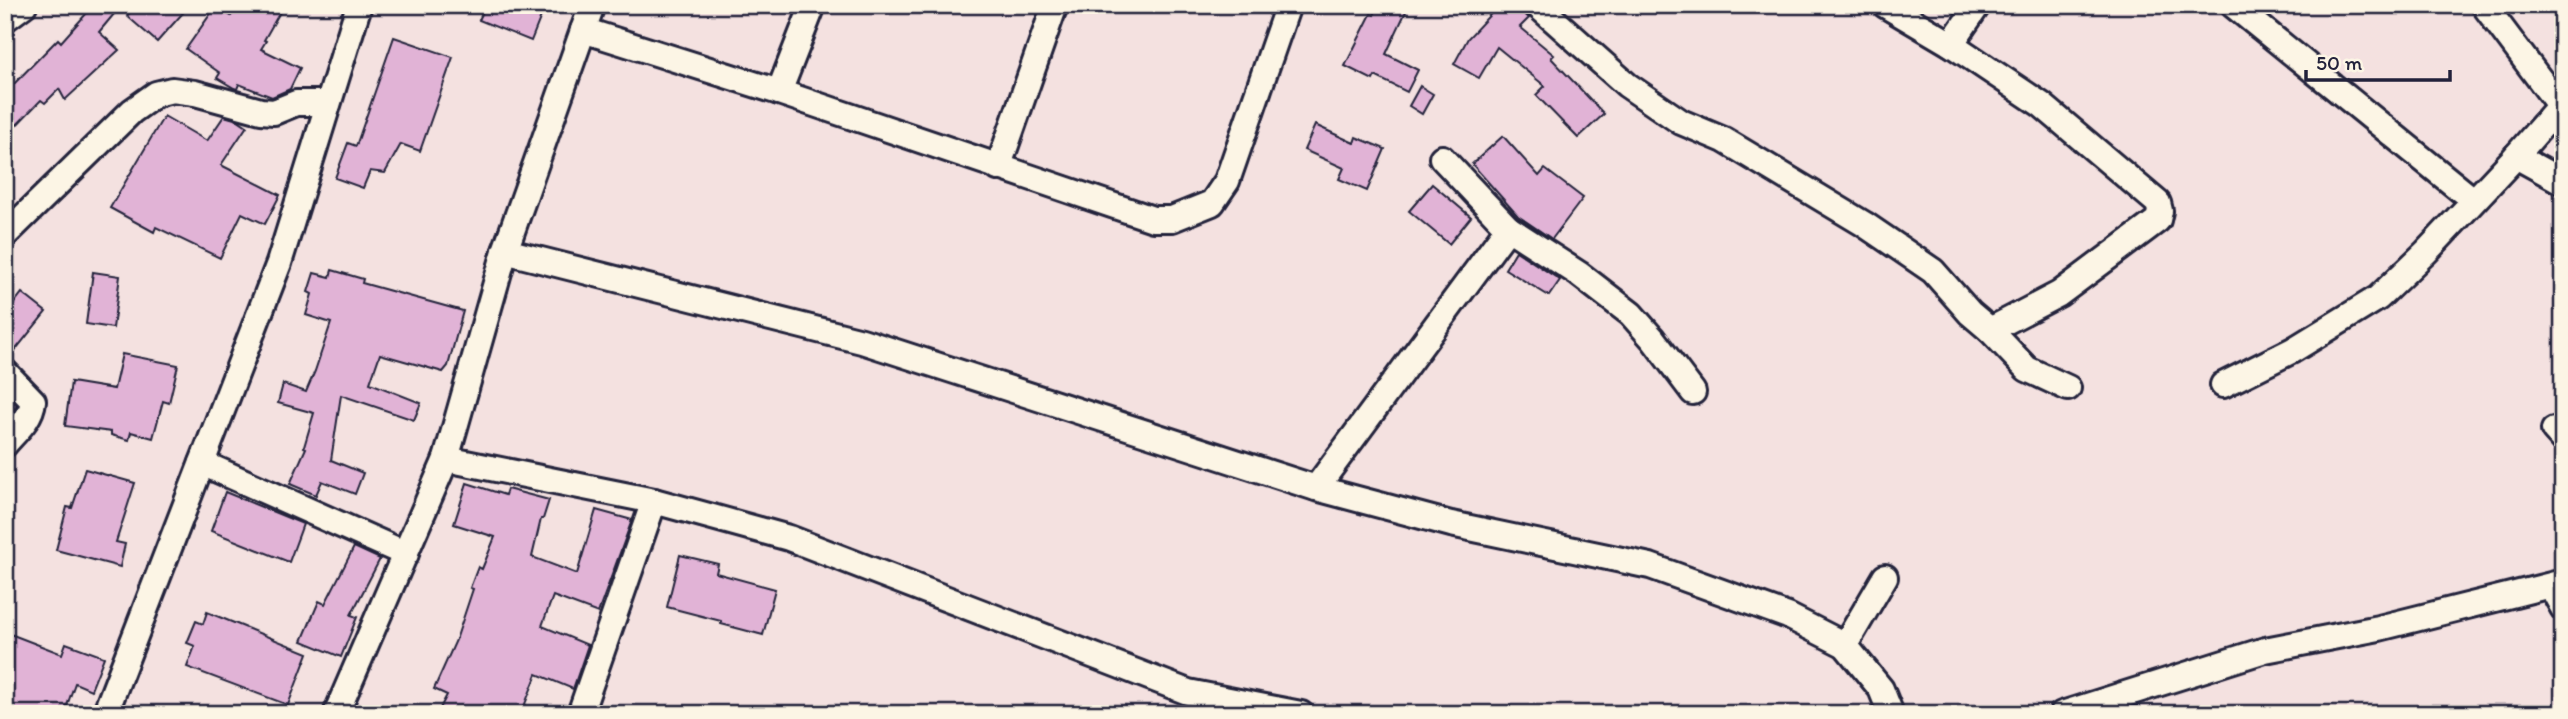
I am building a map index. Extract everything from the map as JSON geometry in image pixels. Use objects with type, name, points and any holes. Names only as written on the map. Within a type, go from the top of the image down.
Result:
[{"type":"street","points":[[5,19],[24,5]]},
{"type":"street","points":[[105,714],[279,263],[359,5]]},
{"type":"street","points":[[337,714],[446,459],[505,251],[592,5]]},
{"type":"street","points":[[779,92],[813,5]]},
{"type":"street","points":[[998,168],[1055,5]]},
{"type":"street","points":[[583,30],[779,92],[1153,219],[1172,219],[1212,203],[1227,181],[1288,5]]},
{"type":"street","points":[[1537,5],[1627,85],[1681,122],[1724,140],[1864,225],[1933,271],[1970,313],[2027,369],[2068,388]]},
{"type":"street","points":[[1885,5],[1951,44],[2042,105],[2158,203],[2158,220],[2059,294],[1990,330]]},
{"type":"street","points":[[1951,44],[1978,5]]},
{"type":"street","points":[[2233,5],[2473,200]]},
{"type":"street","points":[[2223,384],[2293,350],[2378,298],[2426,252],[2516,156],[2561,103],[2484,5]]},
{"type":"street","points":[[5,235],[132,111],[156,94],[172,90],[195,93],[261,111],[274,111],[296,103],[328,103]]},
{"type":"street","points":[[2516,156],[2563,183]]},
{"type":"street","points":[[1442,158],[1508,228],[1580,274],[1631,314],[1693,392]]},
{"type":"street","points":[[1316,488],[1508,228]]},
{"type":"street","points":[[505,251],[862,341],[1316,488],[1451,524],[1650,566],[1788,616],[1845,645],[1881,689],[1891,714]]},
{"type":"street","points":[[5,372],[33,401],[27,418],[5,444]]},
{"type":"street","points":[[446,459],[654,501],[789,538],[1190,703],[1301,714]]},
{"type":"street","points":[[202,463],[406,554]]},
{"type":"street","points":[[587,712],[654,501]]},
{"type":"street","points":[[1845,645],[1885,577]]},
{"type":"street","points":[[2062,714],[2102,707],[2265,650],[2379,628],[2557,584],[2563,608]]},
{"type":"building","points":[[94,5],[104,5],[114,14],[99,32],[119,50],[65,100],[59,89],[45,103],[41,100],[5,137],[5,93],[58,39],[61,42]]},
{"type":"building","points":[[136,5],[190,5],[157,42],[127,16]]},
{"type":"building","points":[[239,5],[284,5],[261,49],[300,68],[290,89],[272,97],[239,84],[237,89],[234,88],[217,78],[220,73],[186,49],[216,6],[231,16]]},
{"type":"building","points":[[486,5],[528,5],[543,11],[531,41],[479,20]]},
{"type":"building","points":[[1379,5],[1409,5],[1386,54],[1418,70],[1407,92],[1375,76],[1373,80],[1345,66],[1371,14],[1374,15]]},
{"type":"building","points":[[1499,5],[1514,5],[1529,18],[1520,27],[1554,55],[1551,58],[1604,114],[1578,138],[1536,95],[1545,86],[1497,47],[1479,78],[1454,64],[1468,38]]},
{"type":"building","points":[[394,37],[453,57],[420,151],[401,144],[385,173],[370,171],[363,188],[335,178],[348,143],[356,146]]},
{"type":"building","points":[[1420,86],[1433,94],[1422,114],[1409,106]]},
{"type":"building","points":[[164,116],[207,141],[224,116],[247,126],[221,165],[280,195],[265,224],[242,213],[220,258],[156,227],[154,232],[110,208]]},
{"type":"building","points":[[1315,125],[1354,143],[1356,137],[1385,149],[1367,191],[1339,179],[1344,168],[1304,150]]},
{"type":"building","points":[[1503,136],[1539,176],[1545,169],[1583,198],[1552,239],[1518,216],[1472,164]]},
{"type":"building","points":[[1432,184],[1471,217],[1449,244],[1409,211]]},
{"type":"building","points":[[1516,251],[1560,280],[1549,296],[1505,269]]},
{"type":"building","points":[[332,270],[363,279],[362,283],[463,311],[448,366],[443,372],[380,354],[370,383],[421,403],[414,420],[341,395],[331,460],[363,473],[355,494],[322,481],[316,495],[290,484],[306,448],[304,447],[314,413],[278,403],[283,384],[306,392],[315,371],[331,323],[306,315],[312,294],[308,292],[314,273],[330,277]]},
{"type":"building","points":[[93,272],[120,276],[113,328],[86,324]]},
{"type":"building","points":[[22,293],[46,312],[9,358],[5,358],[5,315]]},
{"type":"building","points":[[122,354],[178,365],[169,403],[163,401],[153,438],[131,432],[129,440],[111,435],[111,432],[65,426],[71,382],[114,389]]},
{"type":"building","points":[[5,394],[17,405],[11,414],[5,409]]},
{"type":"building","points":[[85,469],[135,483],[116,542],[125,544],[120,567],[56,550],[67,507],[72,508]]},
{"type":"building","points":[[467,483],[505,495],[507,489],[549,500],[541,519],[532,557],[577,574],[596,510],[632,520],[598,613],[553,596],[542,626],[588,645],[573,689],[537,674],[521,714],[437,714],[447,695],[434,689],[456,640],[478,567],[482,569],[495,537],[454,524]]},
{"type":"building","points":[[225,492],[303,524],[289,562],[211,531]]},
{"type":"building","points":[[354,547],[380,559],[351,615],[357,617],[341,657],[302,641],[319,601],[325,604]]},
{"type":"building","points":[[680,555],[718,564],[716,573],[775,589],[763,635],[667,607]]},
{"type":"building","points":[[207,612],[308,653],[288,705],[187,667],[195,646],[187,643],[196,621],[203,624]]},
{"type":"building","points":[[5,632],[62,654],[66,643],[104,657],[91,690],[75,683],[64,714],[13,714],[5,711]]}]
